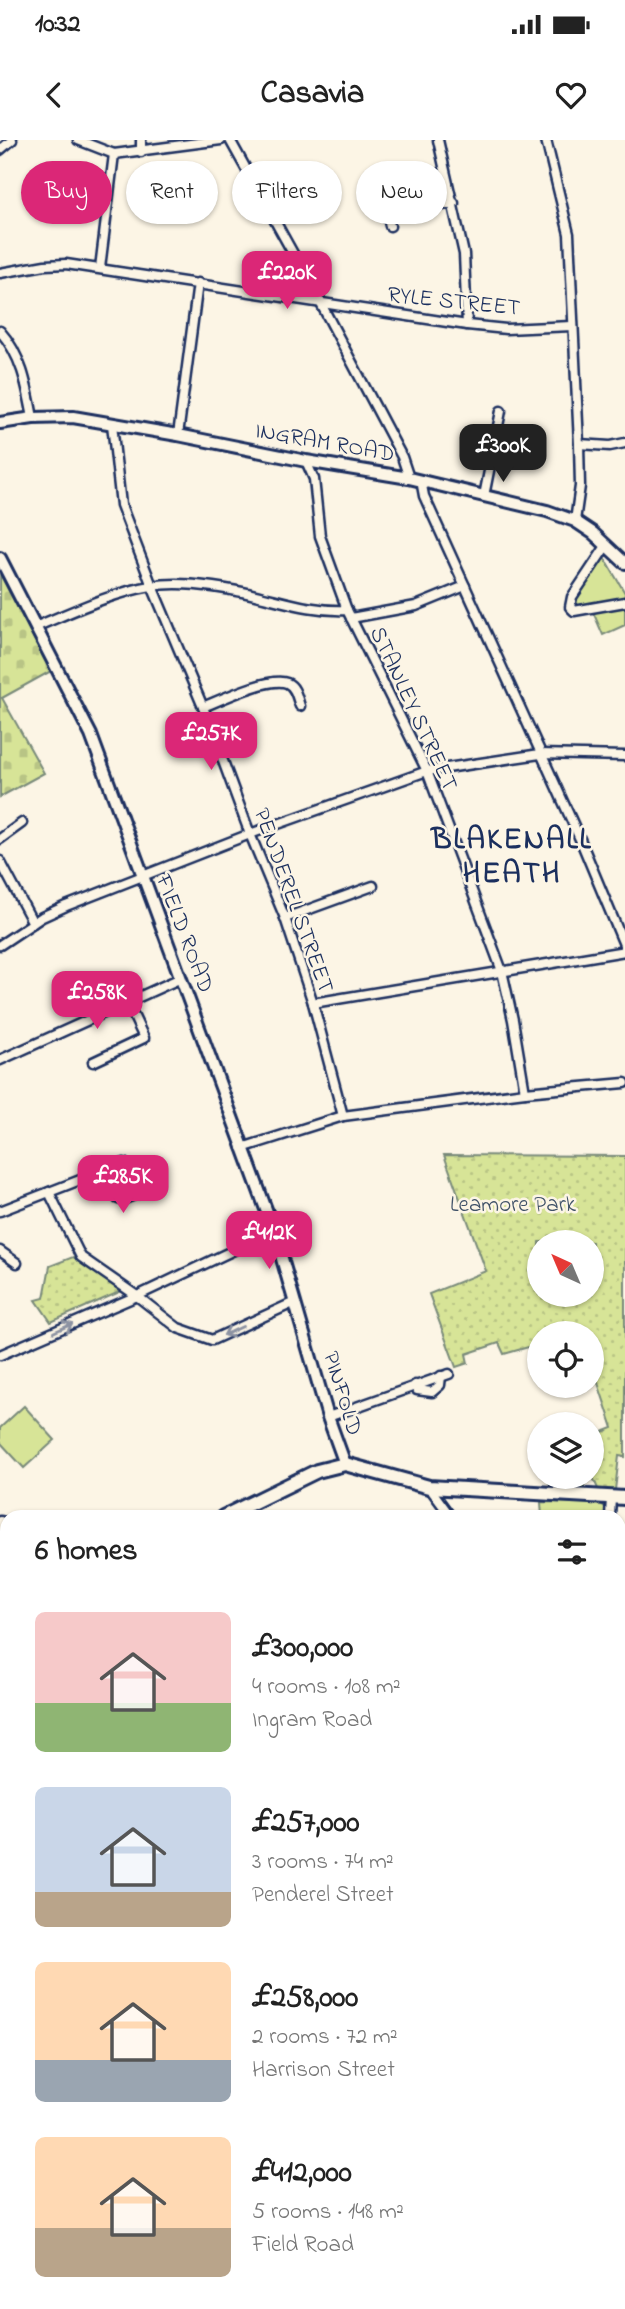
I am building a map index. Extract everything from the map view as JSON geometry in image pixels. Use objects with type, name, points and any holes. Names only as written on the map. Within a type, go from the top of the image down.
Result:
[{"type":"main road","points":[[237,1510],[317,1471],[345,1464],[429,1488],[618,1498]]},
{"type":"street","points":[[0,150],[12,140]]},
{"type":"street","points":[[78,140],[114,154],[221,140]]},
{"type":"street","points":[[141,140],[141,152]]},
{"type":"street","points":[[230,140],[320,302],[402,457],[409,478]]},
{"type":"street","points":[[438,140],[464,254],[467,325]]},
{"type":"street","points":[[546,140],[569,234],[580,486],[575,521]]},
{"type":"street","points":[[100,268],[114,154]]},
{"type":"street","points":[[447,204],[454,203]]},
{"type":"street","name":"RYLE STREET","points":[[0,273],[66,264],[467,325],[506,329],[572,326]]},
{"type":"street","points":[[178,435],[198,283]]},
{"type":"street","points":[[0,331],[17,354],[33,418]]},
{"type":"street","points":[[484,495],[501,411]]},
{"type":"street","name":"INGRAM ROAD","points":[[0,423],[33,418],[73,417],[421,480],[547,511],[575,521],[593,533],[622,560]]},
{"type":"street","name":"PENDEREL STREET","points":[[112,424],[121,505],[285,918],[313,1003],[343,1116]]},
{"type":"street","points":[[579,444],[610,446],[625,443]]},
{"type":"street","name":"STANLEY STREET","points":[[306,461],[314,479],[320,536],[349,614],[427,772],[502,971],[524,1091]]},
{"type":"street","points":[[313,1003],[625,949],[580,839],[424,496],[421,480]]},
{"type":"street","points":[[606,546],[572,597],[570,607],[574,611],[625,602]]},
{"type":"street","name":"FIELD ROAD","points":[[0,558],[91,734],[274,1231],[304,1334]]},
{"type":"street","points":[[622,560],[625,574]]},
{"type":"street","points":[[35,628],[93,603],[152,586],[183,585],[237,591],[323,611],[349,614],[416,606],[466,586]]},
{"type":"street","points":[[202,707],[272,682],[286,682],[295,689],[300,706]]},
{"type":"street","points":[[0,945],[65,906],[250,834],[427,772],[540,754],[625,756]]},
{"type":"street","points":[[0,839],[22,823]]},
{"type":"street","points":[[0,861],[33,923]]},
{"type":"street","points":[[285,918],[373,886]]},
{"type":"street","points":[[0,1060],[181,978]]},
{"type":"street","points":[[93,1062],[145,1038],[127,1002]]},
{"type":"street","points":[[242,1148],[343,1116],[524,1091],[625,1083]]},
{"type":"street","points":[[0,1211],[124,1163]]},
{"type":"street","points":[[106,1171],[117,1199],[122,1200],[136,1194]]},
{"type":"street","points":[[49,1192],[81,1257],[178,1328],[212,1340],[295,1302]]},
{"type":"street","points":[[0,1355],[137,1296],[274,1231]]},
{"type":"street","points":[[0,1251],[17,1263]]},
{"type":"street","name":"PINFOLD","points":[[304,1334],[345,1464]]},
{"type":"street","points":[[328,1417],[445,1375]]},
{"type":"street","points":[[429,1488],[446,1510]]},
{"type":"green space","points":[[605,559],[625,593],[625,599],[577,607],[575,599],[600,560]]},
{"type":"green space","points":[[0,574],[51,671],[2,698],[44,773],[0,797]]},
{"type":"green space","points":[[625,605],[625,625],[603,635],[593,612]]},
{"type":"green space","name":"Leamore Park","points":[[444,1155],[625,1156],[625,1457],[619,1456],[615,1490],[598,1489],[604,1489],[604,1431],[613,1428],[603,1398],[604,1321],[527,1321],[527,1347],[504,1354],[499,1343],[466,1354],[468,1363],[456,1367],[429,1294],[486,1271]]},
{"type":"green space","points":[[73,1257],[124,1290],[51,1322],[36,1300],[44,1298],[50,1266]]},
{"type":"green space","points":[[24,1406],[55,1440],[24,1468],[0,1442],[0,1428]]},
{"type":"green space","points":[[541,1502],[600,1503],[606,1508],[606,1510],[542,1510]]},
{"type":"district","name":"BLAKENALL HEATH","points":[[512,855]]}]
